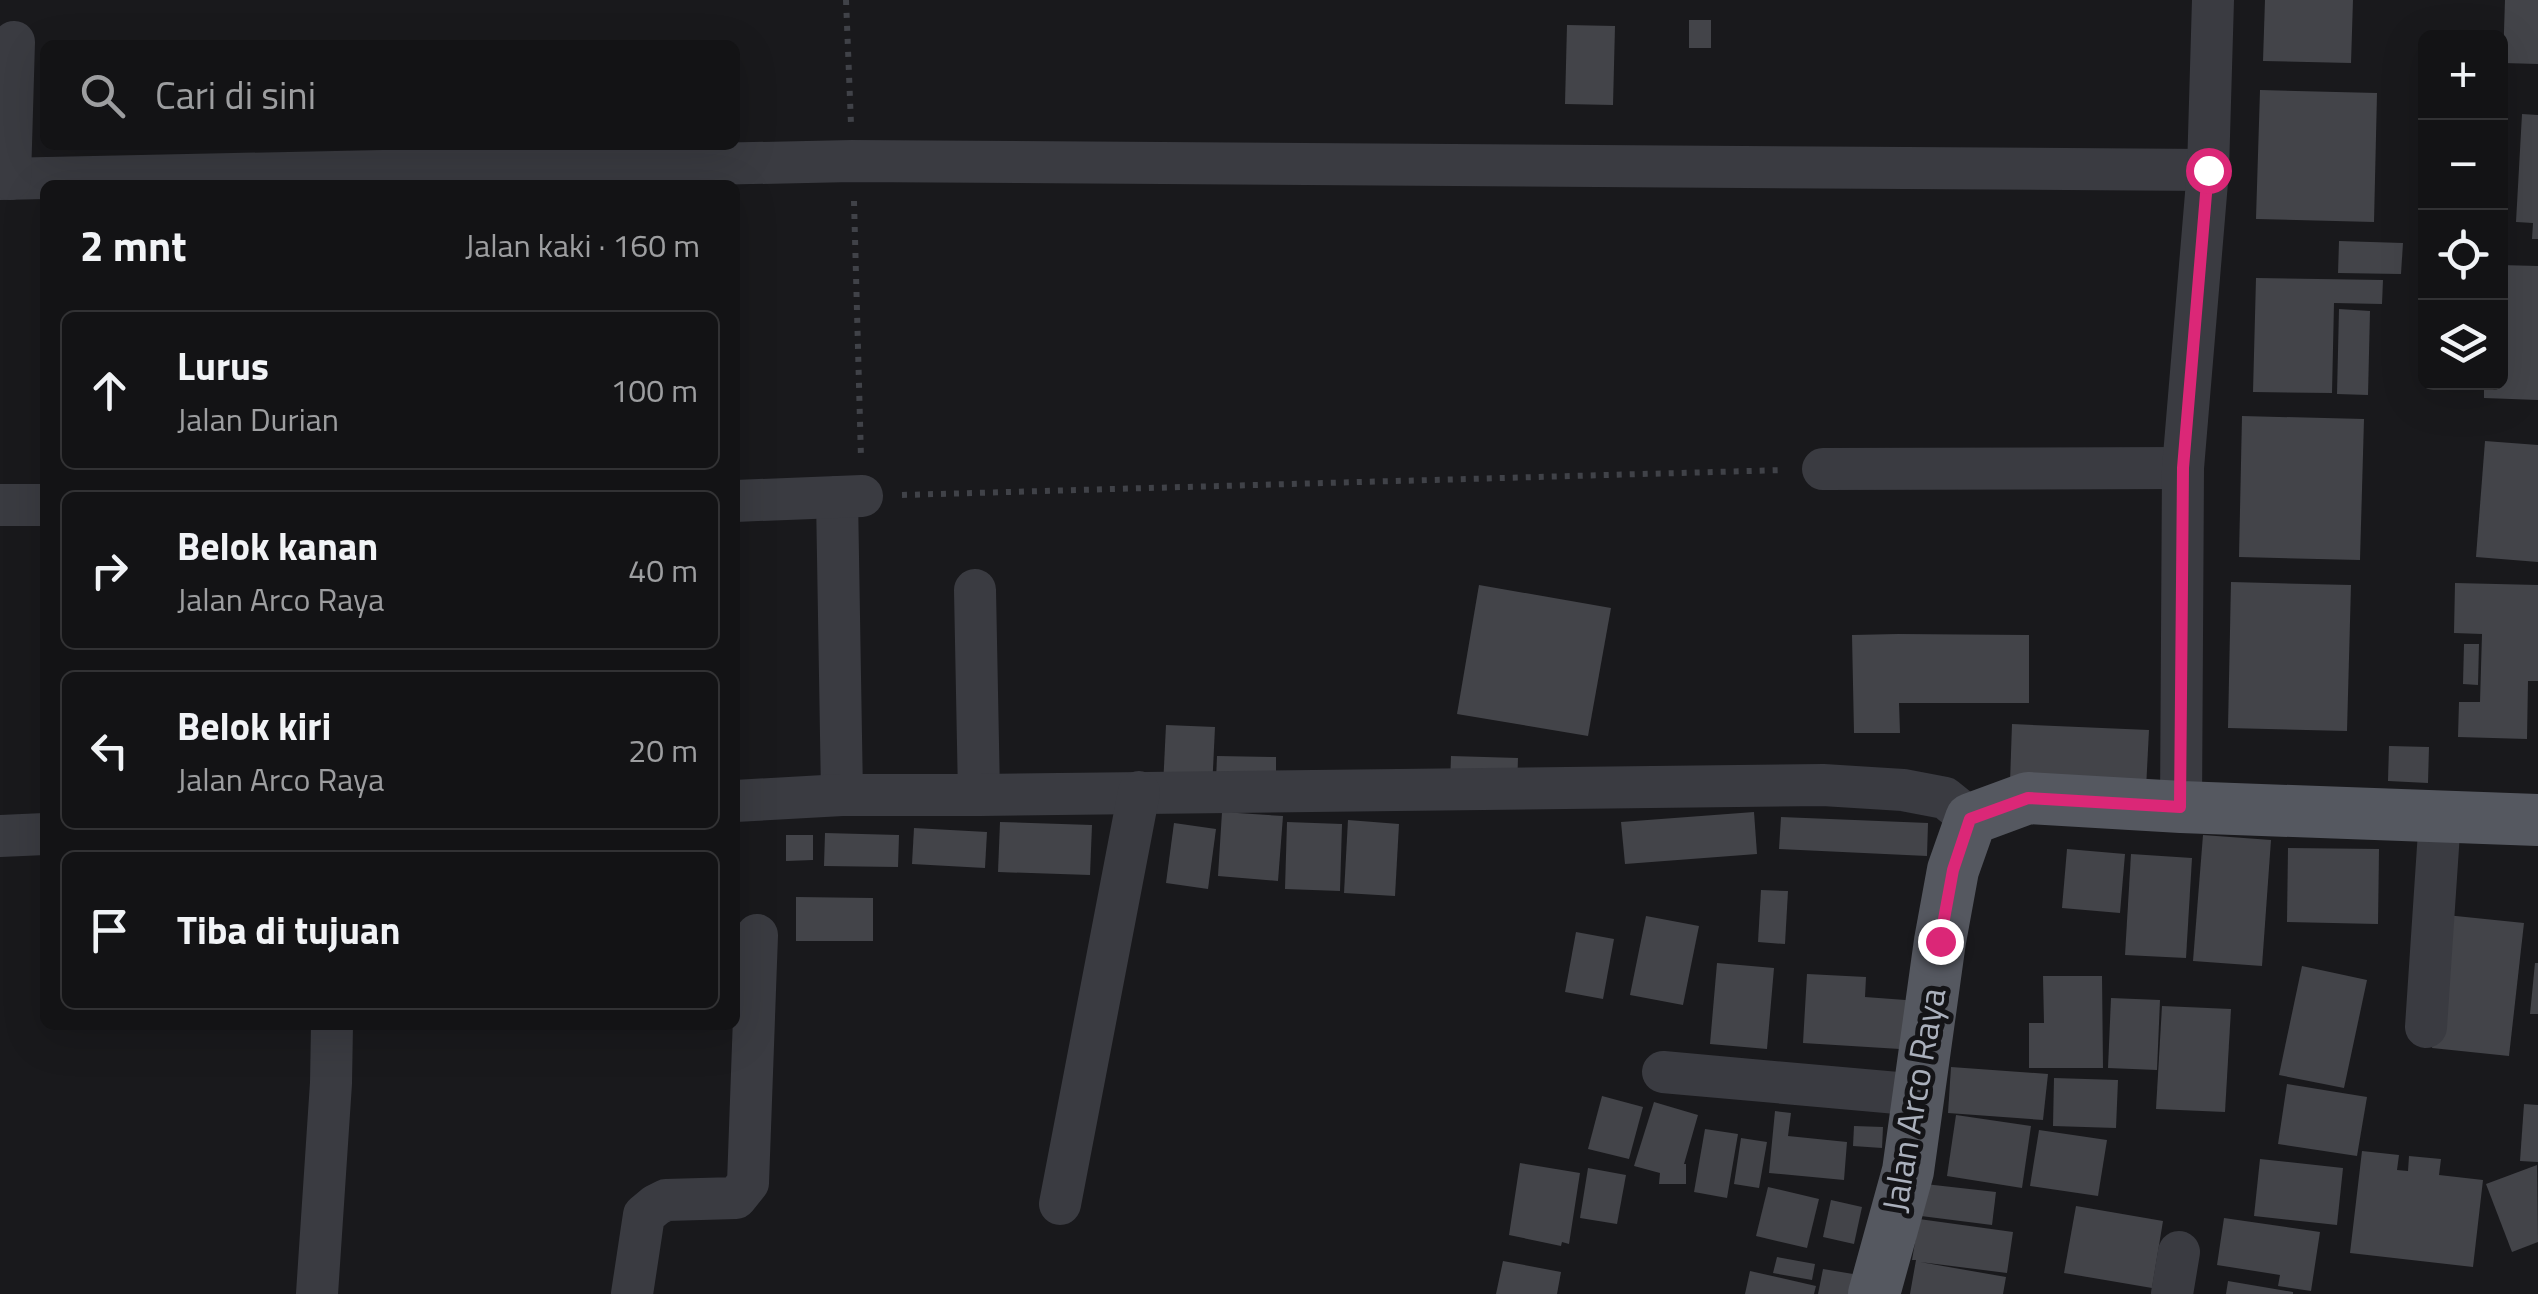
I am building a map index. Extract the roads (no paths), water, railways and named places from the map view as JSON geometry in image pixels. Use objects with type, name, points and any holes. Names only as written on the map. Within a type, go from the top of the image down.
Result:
[{"type":"main road","points":[[1970,819],[2028,798],[2538,820]]},
{"type":"main road","name":"Jalan Arco Raya","points":[[1874,1294],[1908,1171],[1940,941],[1953,870],[1970,819]]},
{"type":"street","points":[[2180,807],[2183,468],[2208,170],[2212,0]]},
{"type":"street","points":[[14,42],[5,179],[852,161],[2208,170]]},
{"type":"street","points":[[1823,469],[2183,468]]},
{"type":"street","points":[[740,501],[849,497],[842,795]]},
{"type":"street","points":[[0,505],[40,505]]},
{"type":"street","points":[[975,590],[979,796]]},
{"type":"street","points":[[740,801],[842,795],[1823,785],[1903,790],[1945,798],[1970,819]]},
{"type":"street","points":[[1060,1204],[1139,792]]},
{"type":"street","points":[[2426,1027],[2440,817]]},
{"type":"street","points":[[0,836],[40,834]]},
{"type":"street","points":[[632,1294],[644,1215],[666,1200],[736,1198],[748,1183],[756,934]]},
{"type":"street","points":[[317,1294],[332,1030]]},
{"type":"street","points":[[1663,1072],[1920,1095]]},
{"type":"street","points":[[2172,1294],[2179,1252]]}]
